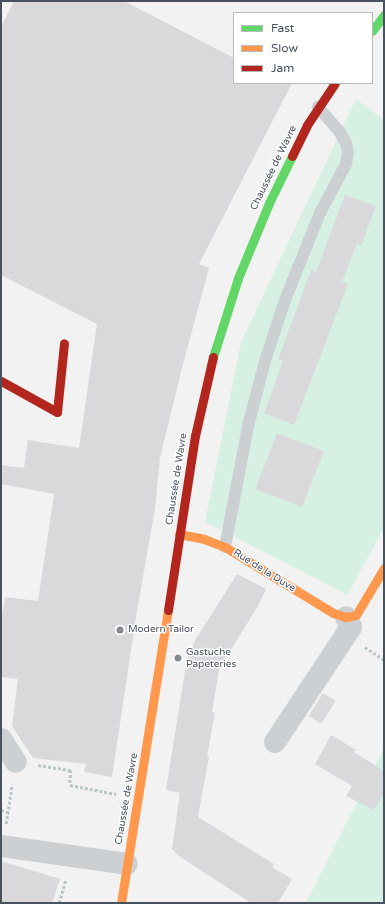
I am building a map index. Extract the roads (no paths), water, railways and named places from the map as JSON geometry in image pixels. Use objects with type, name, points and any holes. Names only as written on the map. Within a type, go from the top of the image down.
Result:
[{"type":"main road","points":[[373,30],[384,15]]},
{"type":"main road","name":"Chaussée de Wavre","points":[[121,903],[139,798],[195,436],[211,363],[238,278],[268,203],[307,125],[334,84]]},
{"type":"main road","points":[[1,381],[57,412],[64,343]]},
{"type":"main road","name":"Rue de la Duve","points":[[179,534],[204,539],[225,547],[333,613],[346,617]]},
{"type":"main road","points":[[346,617],[356,615],[384,568]]},
{"type":"street","points":[[275,742],[351,627],[346,617]]},
{"type":"street","points":[[1,739],[16,762]]},
{"type":"street","points":[[2,846],[127,864]]},
{"type":"lane","points":[[225,547],[248,426],[265,361],[285,300],[320,213],[346,164],[348,153],[346,143],[339,131],[318,107]]},
{"type":"place","name":"Modern Tailor","points":[[120,630]]},
{"type":"place","name":"Gastuche Papeteries","points":[[178,658]]}]
